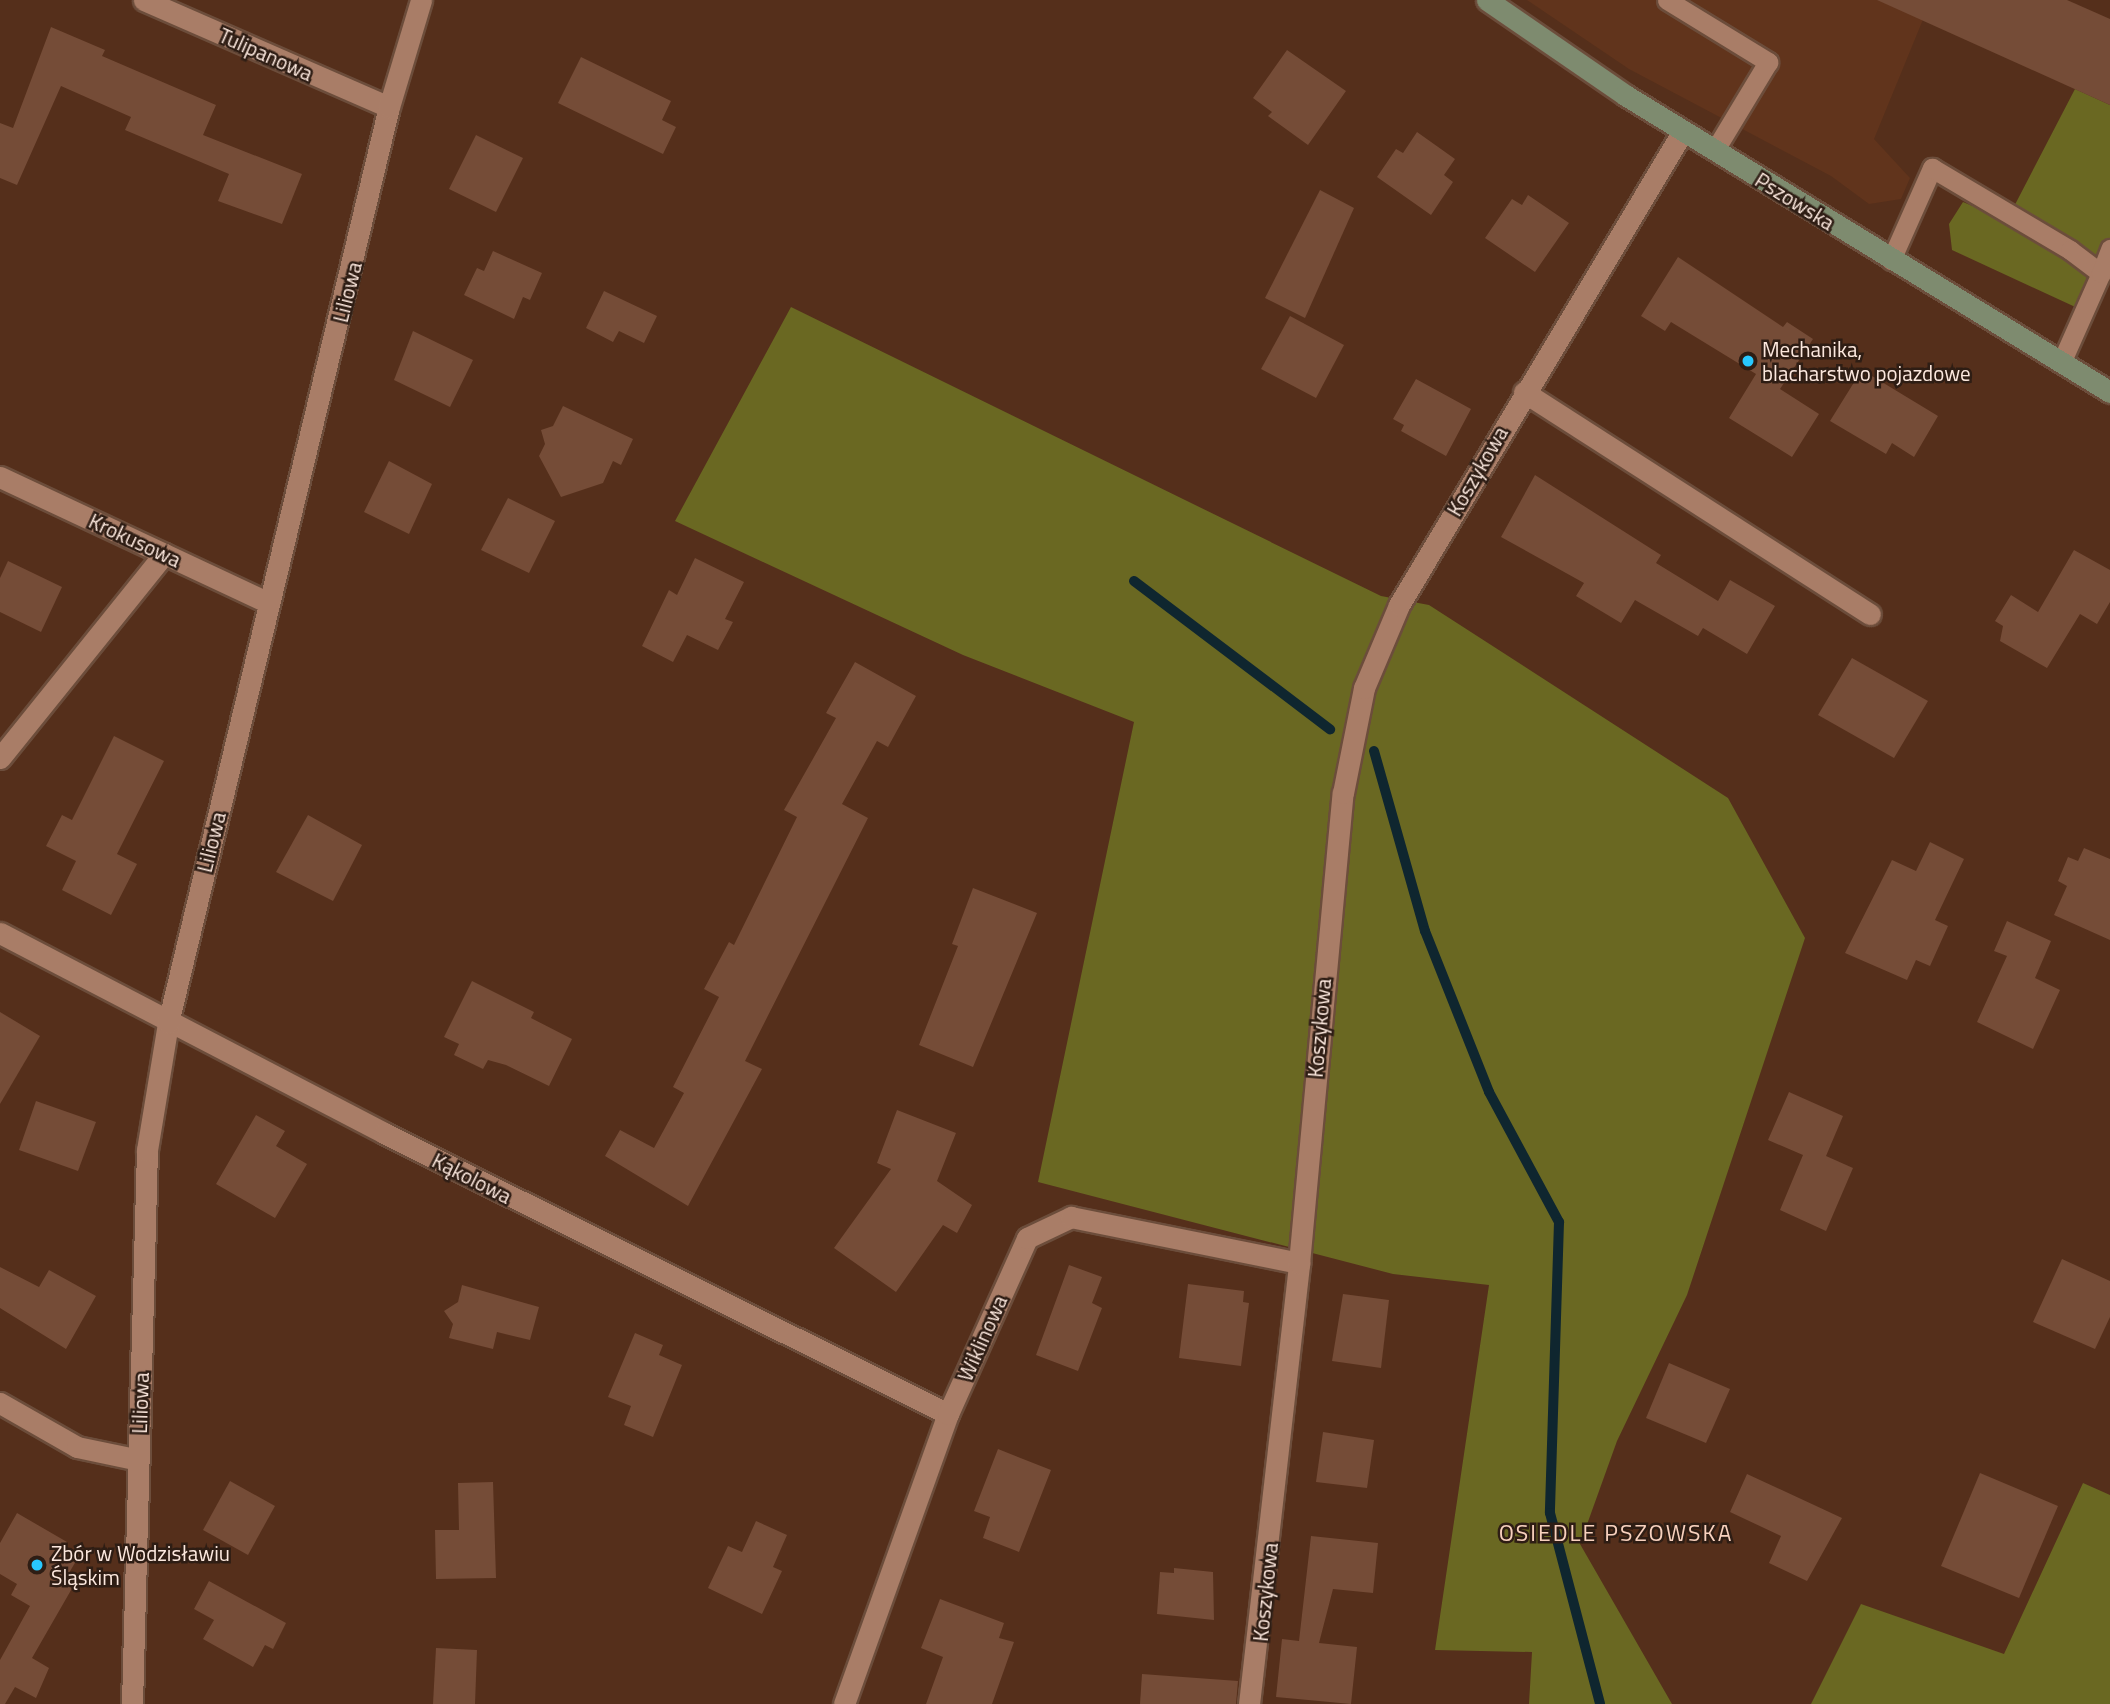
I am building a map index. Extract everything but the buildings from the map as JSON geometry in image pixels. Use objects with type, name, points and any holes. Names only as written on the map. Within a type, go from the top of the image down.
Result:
[{"type":"main road","name":"Pszowska","points":[[1487,0],[1683,131],[2110,392]]},
{"type":"street","name":"Tulipanowa","points":[[144,0],[389,107]]},
{"type":"street","name":"Liliowa","points":[[132,1704],[147,1150],[168,1023],[389,107],[421,0]]},
{"type":"street","name":"Koszykowa","points":[[1250,1704],[1299,1264],[1343,793],[1364,688],[1399,605],[1524,392],[1683,131]]},
{"type":"street","points":[[1524,392],[1870,614]]},
{"type":"street","name":"Krokusowa","points":[[0,477],[269,603]]},
{"type":"street","points":[[0,758],[164,554]]},
{"type":"street","name":"Kąkolowa","points":[[0,933],[168,1023],[948,1414]]},
{"type":"street","name":"Wiklinowa","points":[[844,1704],[948,1414],[1027,1238],[1071,1217],[1299,1264]]},
{"type":"street","points":[[0,1404],[78,1447],[139,1460]]},
{"type":"lane","points":[[1667,0],[1768,62],[1715,150]]},
{"type":"lane","points":[[1891,260],[1932,168],[2101,273]]},
{"type":"lane","points":[[2061,363],[2110,249]]},
{"type":"shaded area","points":[[1527,0],[1931,0],[1874,139],[1910,178],[1901,199],[1869,204],[1831,176],[1629,69]]},
{"type":"shaded area","points":[[2075,89],[2110,105],[2110,248],[2084,311],[1952,250],[1949,224],[1963,202],[2007,220]]},
{"type":"shaded area","points":[[791,307],[1381,596],[1429,605],[1728,798],[1805,938],[1687,1295],[1617,1441],[1580,1544],[1672,1704],[1529,1704],[1532,1652],[1435,1650],[1489,1285],[1393,1274],[1038,1182],[1134,722],[963,655],[675,521]]},
{"type":"shaded area","points":[[2083,1483],[2110,1495],[2110,1704],[1811,1704],[1861,1604],[2004,1654]]},
{"type":"waterway","points":[[1134,581],[1330,729]]},
{"type":"waterway","points":[[1374,751],[1425,931],[1489,1092],[1559,1222],[1550,1513],[1600,1704]]},
{"type":"place","name":"Mechanika, blacharstwo pojazdowe","points":[[1748,361]]},
{"type":"place","name":"Zbór w Wodzisławiu Śląskim","points":[[37,1565]]},
{"type":"district","name":"OSIEDLE PSZOWSKA","points":[[1616,1533]]}]
